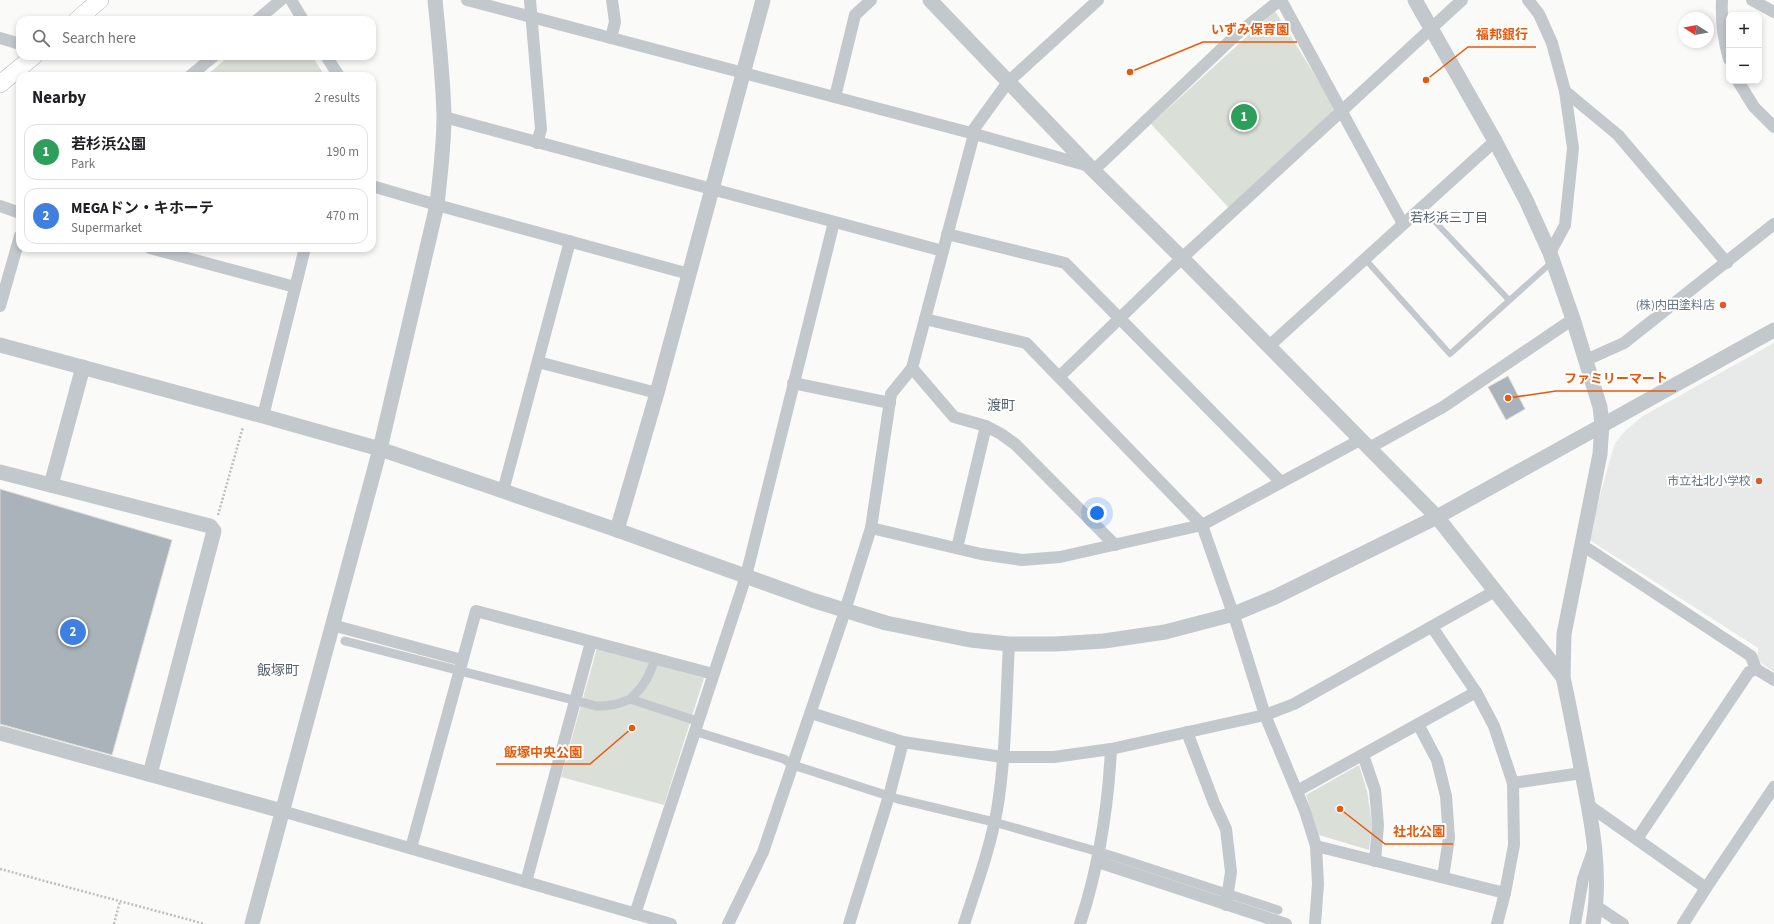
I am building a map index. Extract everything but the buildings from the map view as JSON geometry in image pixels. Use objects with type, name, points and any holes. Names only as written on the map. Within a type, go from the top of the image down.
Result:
[{"type":"main road","points":[[82,16],[100,0]]},
{"type":"main road","points":[[0,84],[29,60]]},
{"type":"street","points":[[262,16],[280,0]]},
{"type":"street","points":[[291,0],[301,16]]},
{"type":"street","points":[[252,924],[380,449],[437,205],[444,117],[440,47],[435,0]]},
{"type":"street","points":[[467,0],[835,97],[1091,168]]},
{"type":"street","points":[[530,0],[541,129],[537,142]]},
{"type":"street","points":[[611,38],[615,22],[612,0]]},
{"type":"street","points":[[617,530],[657,393],[763,0]]},
{"type":"street","points":[[835,97],[855,15],[871,0]]},
{"type":"street","points":[[930,0],[1091,168],[1182,258],[1437,517],[1563,677]]},
{"type":"street","points":[[728,924],[763,852],[811,713],[871,528],[891,394],[912,368],[972,134],[1008,82],[1098,0]]},
{"type":"street","points":[[1091,168],[1236,36],[1280,0],[1403,224]]},
{"type":"street","points":[[1415,0],[1496,141],[1526,200],[1551,257],[1573,319],[1600,408],[1602,424],[1600,454],[1564,634],[1563,677],[1595,845],[1596,906],[1593,924]]},
{"type":"street","points":[[1059,377],[1182,258],[1462,0]]},
{"type":"street","points":[[1528,0],[1539,14],[1552,43],[1565,91],[1572,148],[1565,225],[1551,257]]},
{"type":"street","points":[[1722,0],[1721,21],[1726,49]]},
{"type":"street","points":[[1752,0],[1774,12]]},
{"type":"street","points":[[0,38],[16,43]]},
{"type":"street","points":[[195,72],[209,60]]},
{"type":"street","points":[[329,60],[336,72]]},
{"type":"street","points":[[1740,84],[1754,107],[1774,128]]},
{"type":"street","points":[[1565,91],[1618,135],[1727,263]]},
{"type":"street","points":[[444,117],[943,251]]},
{"type":"street","points":[[1268,346],[1496,141]]},
{"type":"street","points":[[376,187],[689,274]]},
{"type":"street","points":[[0,206],[16,212]]},
{"type":"street","points":[[635,914],[746,576],[834,222]]},
{"type":"street","points":[[1586,360],[1624,343],[1727,263],[1774,224]]},
{"type":"street","points":[[947,234],[1065,263],[1281,482]]},
{"type":"street","points":[[503,491],[570,241]]},
{"type":"street","points":[[0,306],[16,250]]},
{"type":"street","points":[[165,252],[296,287]]},
{"type":"street","points":[[264,416],[304,252]]},
{"type":"street","points":[[925,319],[1026,343],[1202,525],[1234,614],[1266,715],[1298,791],[1316,846],[1318,884],[1315,924]]},
{"type":"street","points":[[871,528],[981,554],[1022,560],[1060,557],[1202,525],[1281,482],[1443,407],[1573,319]]},
{"type":"street","points":[[0,345],[264,416],[380,449],[886,624],[970,640],[1009,644],[1055,644],[1104,641],[1165,632],[1234,614],[1274,597],[1437,517],[1602,424],[1774,330]]},
{"type":"street","points":[[538,362],[657,393]]},
{"type":"street","points":[[51,485],[83,367]]},
{"type":"street","points":[[912,368],[954,418],[986,426],[1002,434],[1015,444],[1115,545]]},
{"type":"street","points":[[794,383],[890,403]]},
{"type":"street","points":[[957,548],[986,426]]},
{"type":"street","points":[[0,472],[210,526],[214,531],[150,774]]},
{"type":"street","points":[[1582,545],[1751,656],[1756,669],[1774,680]]},
{"type":"street","points":[[811,713],[903,742],[1002,757],[1054,757],[1111,749],[1266,715],[1294,704],[1495,591]]},
{"type":"street","points":[[410,848],[476,611],[713,674]]},
{"type":"street","points":[[332,625],[575,701],[596,706],[620,704],[630,699],[642,688],[650,674],[655,659]]},
{"type":"street","points":[[1432,627],[1476,692],[1494,726],[1513,783],[1514,845],[1505,893],[1497,924]]},
{"type":"street","points":[[345,641],[460,665]]},
{"type":"street","points":[[526,882],[591,642]]},
{"type":"street","points":[[964,924],[986,856],[997,810],[1009,644]]},
{"type":"street","points":[[1637,839],[1749,672],[1756,669]]},
{"type":"street","points":[[1298,791],[1476,692]]},
{"type":"street","points":[[630,699],[784,759],[793,765],[889,796],[994,822],[1228,899],[1286,924]]},
{"type":"street","points":[[1418,724],[1437,760],[1446,796],[1449,838],[1443,877]]},
{"type":"street","points":[[1187,732],[1226,829],[1231,872],[1228,899]]},
{"type":"street","points":[[0,733],[282,811],[671,924]]},
{"type":"street","points":[[849,924],[889,796],[903,742]]},
{"type":"street","points":[[1080,924],[1099,857],[1109,793],[1111,749]]},
{"type":"street","points":[[1363,755],[1375,790],[1378,825],[1375,861]]},
{"type":"street","points":[[1513,783],[1582,773]]},
{"type":"street","points":[[1683,924],[1774,787]]},
{"type":"street","points":[[1588,805],[1706,888]]},
{"type":"street","points":[[1575,924],[1583,879],[1595,845]]},
{"type":"street","points":[[1316,846],[1505,893]]},
{"type":"street","points":[[1596,906],[1623,924]]},
{"type":"lane","points":[[1422,208],[1509,300]]},
{"type":"lane","points":[[1365,259],[1450,354],[1509,300],[1551,257]]},
{"type":"path","points":[[214,531],[243,427]]},
{"type":"path","points":[[0,869],[205,924]]},
{"type":"path","points":[[114,924],[120,901]]},
{"type":"shaded area","points":[[1275,11],[1336,109],[1229,208],[1151,124]]},
{"type":"shaded area","points":[[224,60],[315,60],[322,72],[211,72]]},
{"type":"shaded area","points":[[1774,343],[1774,672],[1757,660],[1758,648],[1588,539],[1612,452],[1616,442],[1625,431],[1643,416]]},
{"type":"shaded area","points":[[597,648],[704,678],[664,805],[561,777]]},
{"type":"shaded area","points":[[1359,765],[1367,791],[1372,824],[1369,850],[1319,835],[1306,795]]},
{"type":"place","name":"いずみ保育園","points":[[1130,72]]},
{"type":"place","name":"福邦銀行","points":[[1426,80]]},
{"type":"place","name":"若杉浜公園","points":[[1244,117]]},
{"type":"place","name":"(株)内田塗料店","points":[[1723,305]]},
{"type":"place","name":"ファミリーマート","points":[[1508,398]]},
{"type":"place","name":"市立社北小学校","points":[[1759,481]]},
{"type":"place","name":"MEGAドン・キホーテ","points":[[73,632]]},
{"type":"place","name":"飯塚中央公園","points":[[632,728]]},
{"type":"place","name":"社北公園","points":[[1340,809]]},
{"type":"district","name":"若杉浜三丁目","points":[[1449,218]]},
{"type":"district","name":"渡町","points":[[1001,406]]},
{"type":"district","name":"飯塚町","points":[[278,671]]}]
